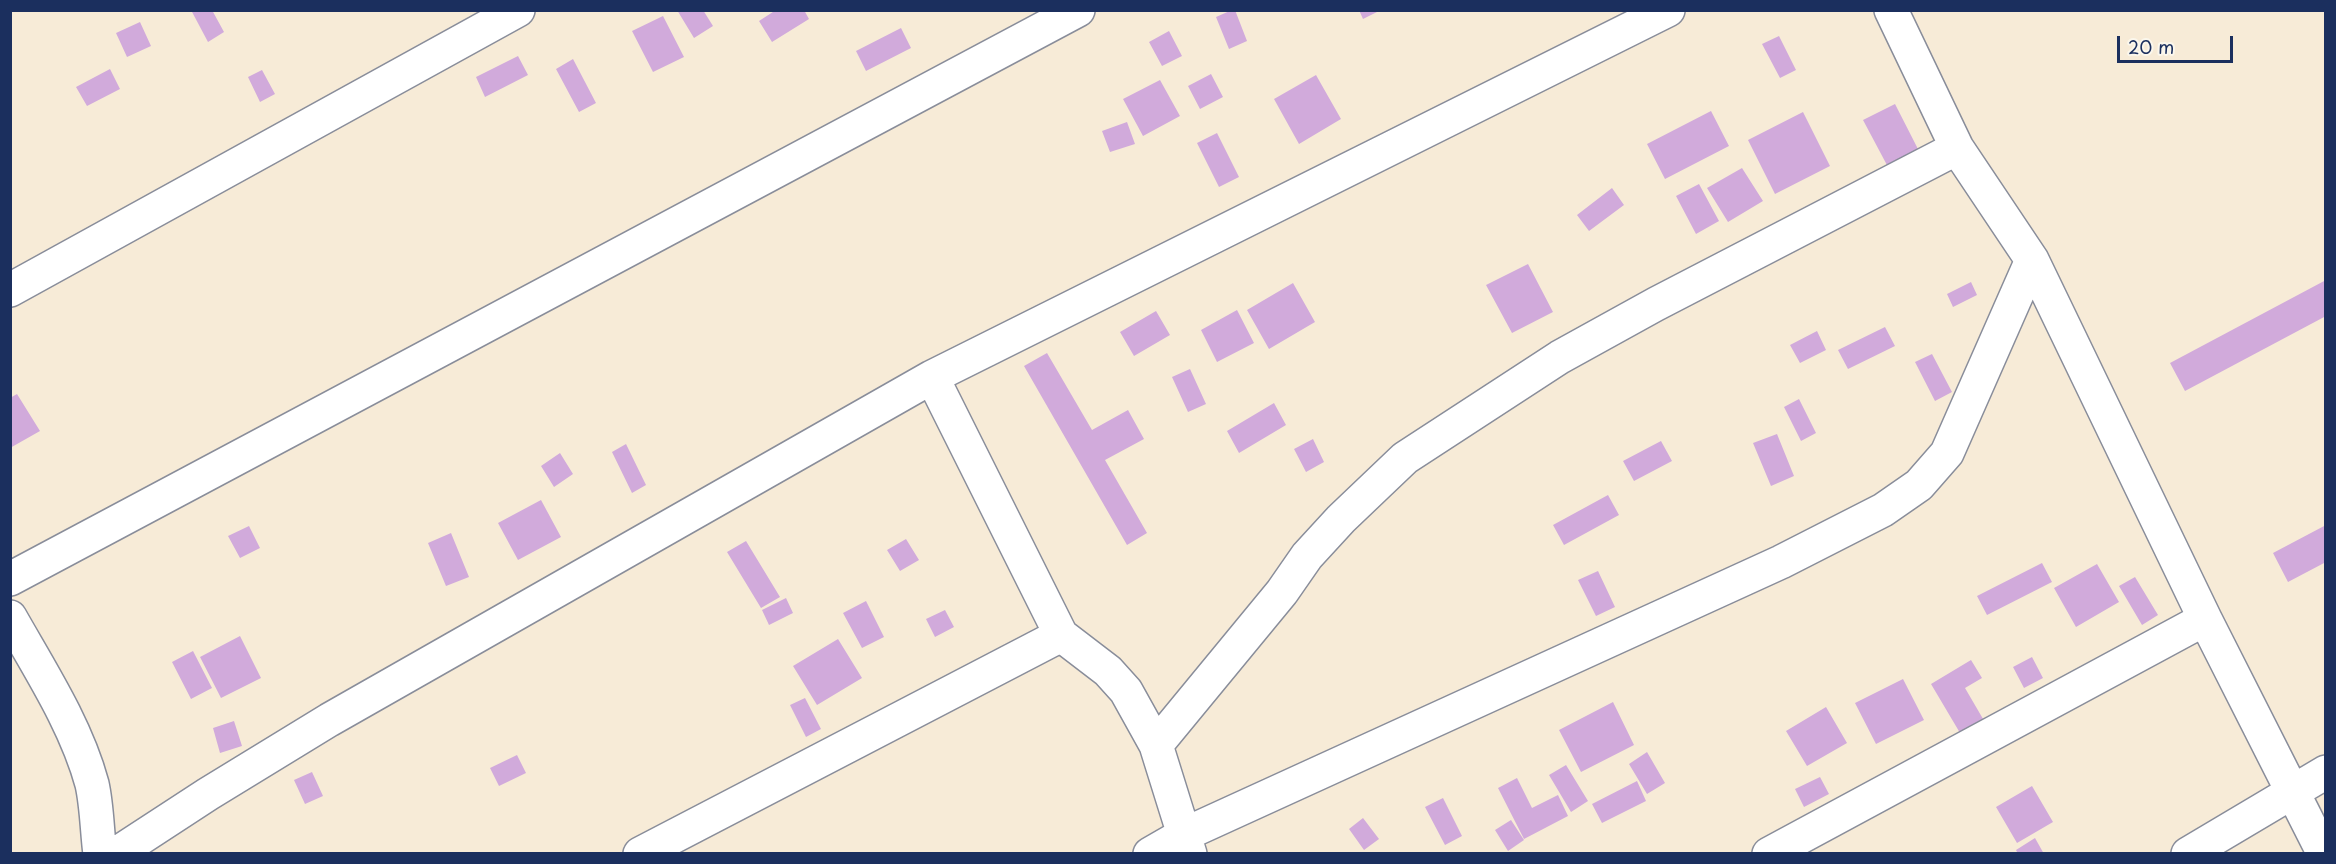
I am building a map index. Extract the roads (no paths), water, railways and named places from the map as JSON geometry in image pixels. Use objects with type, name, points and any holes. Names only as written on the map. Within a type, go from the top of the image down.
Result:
[{"type":"street","points":[[10,290],[518,10]]},
{"type":"street","points":[[10,579],[1078,10]]},
{"type":"street","points":[[116,854],[329,720],[932,377],[1668,10]]},
{"type":"street","points":[[1891,10],[1957,148],[2032,260],[2205,619],[2324,854]]},
{"type":"street","points":[[1156,745],[1282,592],[1307,556],[1341,519],[1405,458],[1570,352],[1656,304],[1957,148]]},
{"type":"street","points":[[1149,854],[1186,844],[1780,562],[1882,510],[1918,485],[1947,453],[2032,260]]},
{"type":"street","points":[[932,377],[1061,635],[1108,671],[1126,691],[1156,745],[1186,844]]},
{"type":"street","points":[[10,617],[50,688],[81,750],[92,786],[100,854]]},
{"type":"street","points":[[1768,854],[2205,619]]},
{"type":"street","points":[[640,854],[1061,635]]},
{"type":"street","points":[[2188,854],[2325,772]]}]
